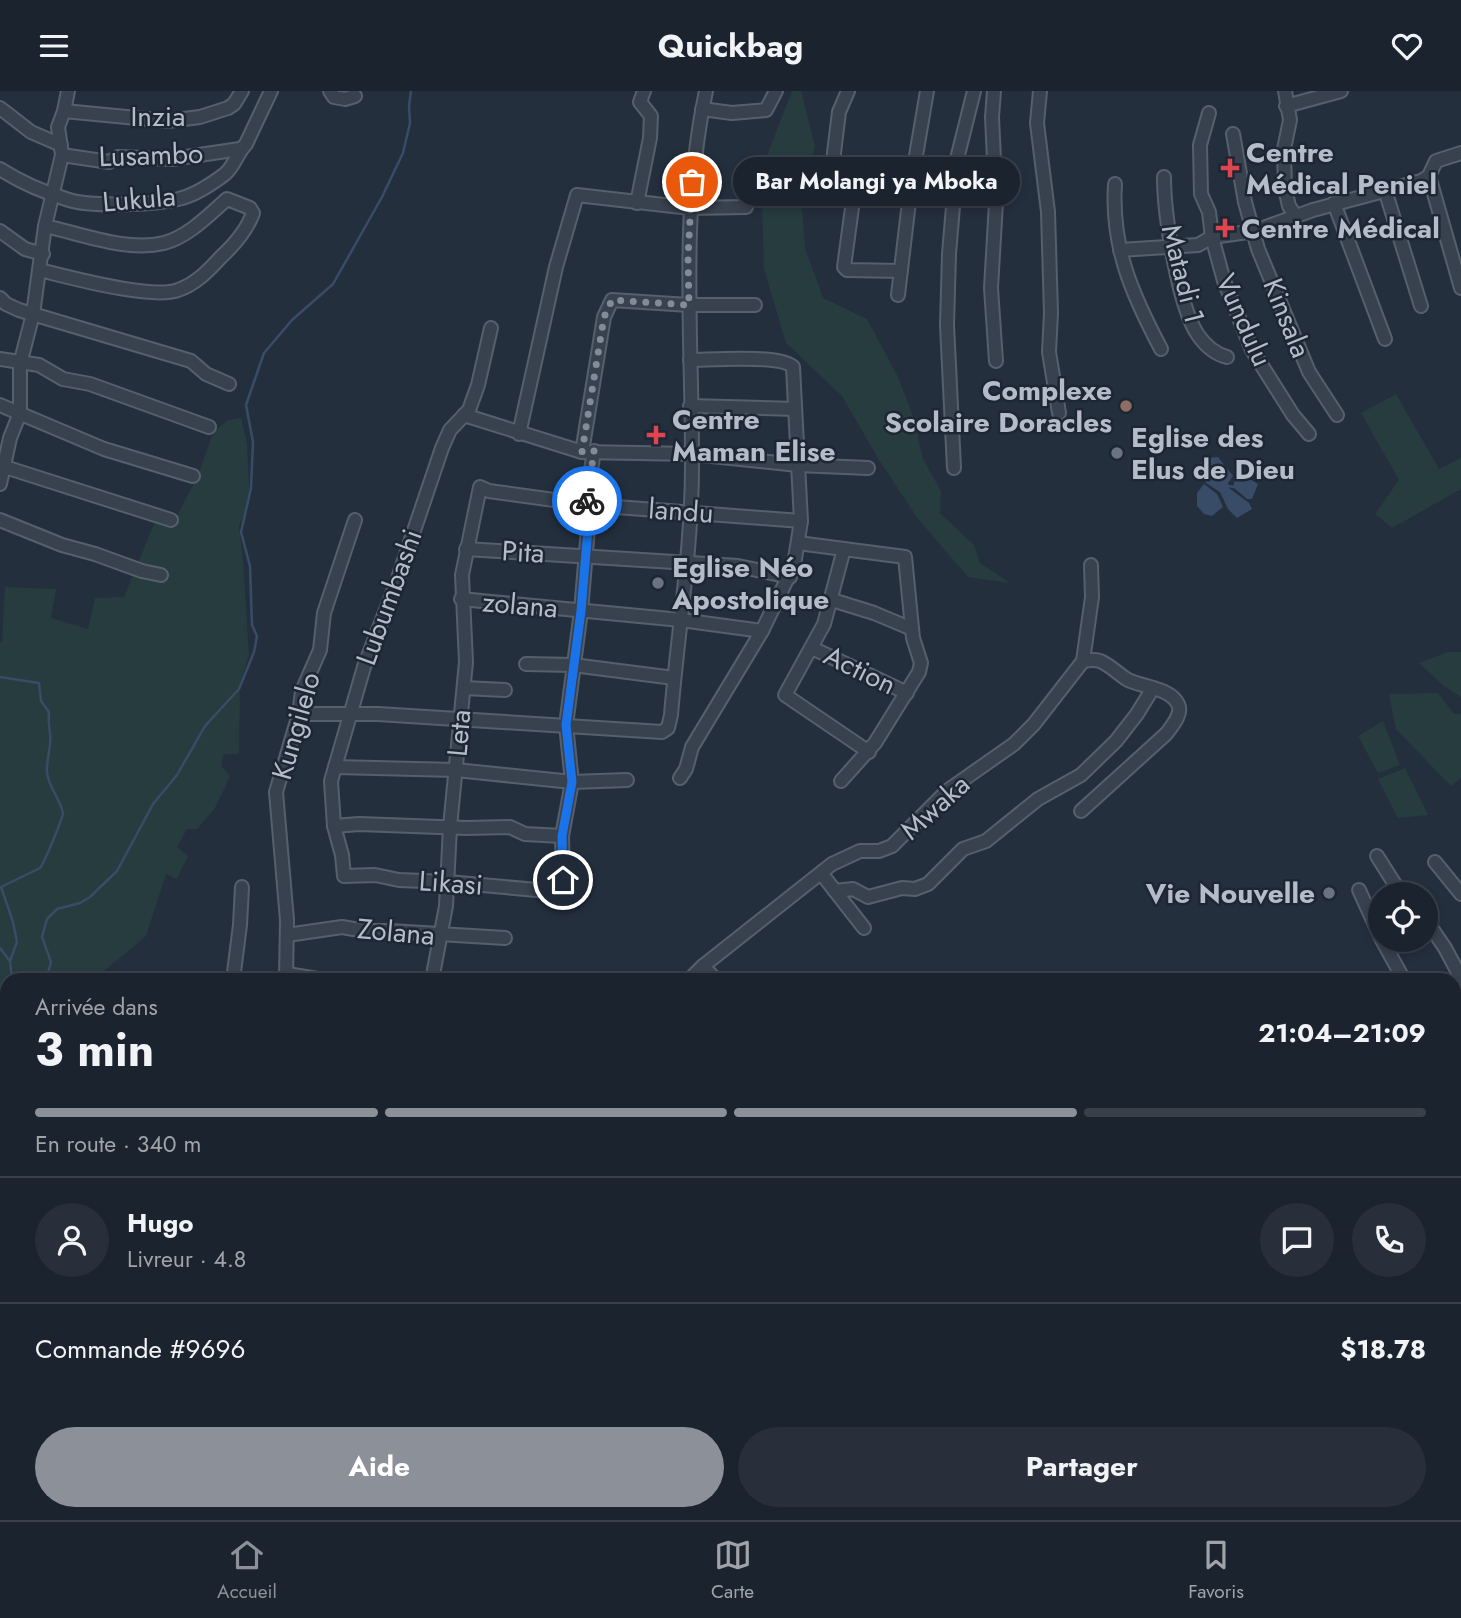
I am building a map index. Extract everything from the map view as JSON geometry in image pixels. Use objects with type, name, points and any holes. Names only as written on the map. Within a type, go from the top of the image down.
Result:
[{"type":"street","points":[[0,484],[10,438],[20,413],[20,364],[33,314],[43,254],[44,226],[62,150],[58,127],[67,91]]},
{"type":"street","name":"Inzia","points":[[64,111],[168,121],[200,117],[228,108],[242,91]]},
{"type":"street","name":"Lukula","points":[[0,169],[70,200],[88,203],[161,202],[184,198],[226,173],[237,160],[240,149],[246,143],[271,91]]},
{"type":"street","points":[[330,91],[334,97],[345,99],[355,96]]},
{"type":"street","points":[[637,203],[650,138],[651,116],[640,102],[644,91]]},
{"type":"street","points":[[299,713],[338,715],[351,712],[662,732],[668,728],[692,511],[690,208],[706,91]]},
{"type":"street","points":[[702,109],[732,113],[766,110],[776,91]]},
{"type":"street","points":[[848,91],[839,112],[833,165],[852,171],[856,178],[844,268],[901,271]]},
{"type":"street","points":[[898,295],[917,140],[927,91]]},
{"type":"street","points":[[954,468],[947,325],[949,254],[957,159],[974,91]]},
{"type":"street","points":[[994,91],[992,117],[996,203],[991,288],[996,361]]},
{"type":"street","points":[[1040,91],[1037,123],[1048,212],[1049,352],[1059,413]]},
{"type":"street","points":[[1286,91],[1290,120],[1284,149],[1285,189],[1289,206],[1295,215]]},
{"type":"street","points":[[1286,106],[1341,91]]},
{"type":"street","name":"Lusambo","points":[[0,109],[62,150],[109,162],[118,157],[172,159],[240,149]]},
{"type":"street","name":"Vundulu","points":[[1209,114],[1200,145],[1201,194],[1209,212],[1212,237],[1224,281],[1250,345],[1293,415],[1309,434]]},
{"type":"street","name":"Kinsala","points":[[1233,134],[1245,202],[1258,249],[1309,372],[1337,415]]},
{"type":"street","points":[[1120,250],[1198,245],[1212,237],[1255,231],[1295,215],[1422,181],[1429,176],[1436,162],[1461,153]]},
{"type":"street","points":[[1429,176],[1461,288]]},
{"type":"street","name":"Matadi 1","points":[[1164,177],[1171,247],[1183,298],[1197,334],[1216,354],[1227,357]]},
{"type":"street","points":[[1115,184],[1113,212],[1124,269],[1138,305],[1161,349]]},
{"type":"street","points":[[1385,190],[1421,306]]},
{"type":"street","points":[[519,434],[556,267],[577,195],[690,208],[746,207]]},
{"type":"street","points":[[39,270],[110,286],[169,293],[203,276],[249,225],[253,213],[250,208],[227,199],[195,226],[164,243],[124,243],[44,226]]},
{"type":"street","points":[[1334,204],[1385,339]]},
{"type":"street","points":[[0,231],[25,249],[43,254]]},
{"type":"street","points":[[0,298],[6,305],[33,314],[191,361],[206,374],[229,384]]},
{"type":"street","points":[[334,826],[359,824],[510,827],[525,834],[562,836],[572,782],[566,725],[581,611],[590,505],[586,502],[588,451],[604,317],[612,300],[689,305],[755,305]]},
{"type":"street","name":"Lubumbashi","points":[[344,876],[342,855],[334,826],[331,781],[364,667],[396,584],[442,448],[450,430],[469,410],[478,385],[491,328]]},
{"type":"street","points":[[0,359],[39,365],[63,379],[100,387],[209,427]]},
{"type":"street","points":[[680,778],[692,747],[762,631],[790,577],[799,543],[801,521],[794,370],[790,364],[786,361],[690,360]]},
{"type":"street","points":[[0,405],[104,449],[193,476]]},
{"type":"street","points":[[690,405],[795,409]]},
{"type":"street","points":[[464,415],[519,434],[588,451],[692,454],[798,465],[868,468]]},
{"type":"street","points":[[5,467],[171,520]]},
{"type":"street","name":"landu","points":[[480,487],[489,491],[590,505],[801,521]]},
{"type":"street","name":"Leta","points":[[433,973],[446,906],[450,827],[464,688],[466,632],[461,599],[466,549],[480,487]]},
{"type":"street","points":[[0,520],[62,545],[161,575]]},
{"type":"street","name":"Kungilelo","points":[[286,973],[287,936],[276,792],[299,713],[302,691],[320,650],[324,613],[355,520]]},
{"type":"street","points":[[799,543],[905,557],[912,629],[921,663],[907,693],[869,752],[841,781]]},
{"type":"street","name":"Pita","points":[[466,549],[687,562],[753,568],[790,577]]},
{"type":"street","points":[[844,549],[824,624],[785,695],[869,752]]},
{"type":"street","points":[[1081,811],[1166,734],[1179,714],[1179,705],[1171,696],[1127,679],[1102,662],[1083,661],[1092,597],[1091,565]]},
{"type":"street","name":"zolana","points":[[461,599],[681,620],[762,631]]},
{"type":"street","points":[[832,600],[912,629]]},
{"type":"street","name":"Action","points":[[812,647],[907,693]]},
{"type":"street","name":"Mwaka","points":[[696,973],[832,863],[860,851],[878,851],[892,846],[947,791],[1014,744],[1083,661]]},
{"type":"street","points":[[526,664],[573,665],[674,678]]},
{"type":"street","points":[[464,688],[505,690]]},
{"type":"street","points":[[835,891],[853,889],[868,897],[902,888],[915,889],[928,884],[963,849],[986,841],[1038,799],[1081,775],[1116,741],[1153,688]]},
{"type":"street","points":[[335,767],[456,770],[572,782],[627,781]]},
{"type":"street","name":"Likasi","points":[[344,876],[374,875],[399,880],[559,892],[563,880],[562,836]]},
{"type":"street","points":[[1377,856],[1393,882]]},
{"type":"street","points":[[1435,862],[1461,894]]},
{"type":"street","points":[[821,873],[864,928]]},
{"type":"street","points":[[234,973],[242,887]]},
{"type":"street","points":[[1359,890],[1368,910]]},
{"type":"street","name":"Zolana","points":[[287,936],[309,930],[342,927],[439,936],[505,938]]},
{"type":"street","points":[[1438,938],[1458,973]]},
{"type":"street","points":[[1388,952],[1400,973]]},
{"type":"street","points":[[703,966],[710,973]]},
{"type":"green space","points":[[792,91],[801,91],[815,147],[801,196],[805,248],[823,298],[867,319],[898,377],[913,416],[923,459],[941,491],[940,513],[974,545],[980,563],[1010,583],[968,577],[918,519],[879,460],[842,396],[786,343],[764,269],[761,171]]},
{"type":"green space","points":[[1396,394],[1439,469],[1461,458],[1461,489],[1392,528],[1375,514],[1399,480],[1361,413]]},
{"type":"green space","points":[[241,418],[247,444],[250,500],[239,526],[249,655],[240,684],[239,754],[224,754],[221,766],[230,776],[215,808],[197,829],[187,829],[177,847],[188,856],[177,879],[166,874],[146,936],[101,973],[0,973],[0,643],[5,587],[56,589],[51,618],[88,629],[95,598],[124,597],[156,519],[173,523],[197,478],[213,433],[228,420]]},
{"type":"green space","points":[[1448,652],[1461,652],[1461,697],[1445,687],[1419,663]]},
{"type":"green space","points":[[1438,693],[1454,714],[1461,714],[1461,778],[1451,786],[1396,729],[1389,694]]},
{"type":"green space","points":[[1383,721],[1400,765],[1378,773],[1358,736]]},
{"type":"green space","points":[[1405,768],[1428,815],[1398,818],[1378,779]]},
{"type":"water","points":[[1218,457],[1233,476],[1228,483],[1229,488],[1249,503],[1252,509],[1237,518],[1228,509],[1220,492],[1206,483],[1196,466],[1208,458]]},
{"type":"water","points":[[1246,477],[1258,484],[1252,499],[1247,499],[1233,487],[1235,480]]},
{"type":"water","points":[[1204,484],[1217,494],[1223,507],[1212,516],[1204,514],[1197,506],[1197,493]]},
{"type":"waterway","points":[[48,973],[51,962],[42,937],[47,919],[57,909],[80,903],[90,897],[117,871],[153,804],[177,775],[205,726],[239,689],[254,652],[257,636],[252,625],[250,566],[241,532],[251,488],[253,442],[246,405],[264,353],[292,320],[333,284],[382,197],[403,153],[410,123],[411,91]]},
{"type":"waterway","points":[[1229,486],[1233,487]]},
{"type":"waterway","points":[[0,677],[39,683],[41,701],[49,712],[48,777],[63,813],[40,868],[1,887],[17,942],[10,961],[11,973]]},
{"type":"waterway","points":[[0,948],[9,960]]},
{"type":"way so far","points":[[587,501],[594,451],[582,452],[608,304],[617,299],[689,305],[688,257],[692,182]]},
{"type":"place","name":"Centre Médical Peniel","points":[[1230,168]]},
{"type":"place","name":"Bar Molangi ya Mboka","points":[[692,182]]},
{"type":"place","name":"Centre Médical","points":[[1225,228]]},
{"type":"place","name":"Complexe Scolaire Doracles","points":[[1126,406]]},
{"type":"place","name":"Centre Maman Elise","points":[[656,435]]},
{"type":"place","name":"Eglise des Elus de Dieu","points":[[1117,453]]},
{"type":"place","name":"Eglise Néo Apostolique","points":[[658,583]]},
{"type":"place","name":"Vie Nouvelle","points":[[1329,893]]},
{"type":"route","points":[[563,880],[562,836],[572,782],[566,725],[581,611],[590,505],[587,501]]}]
